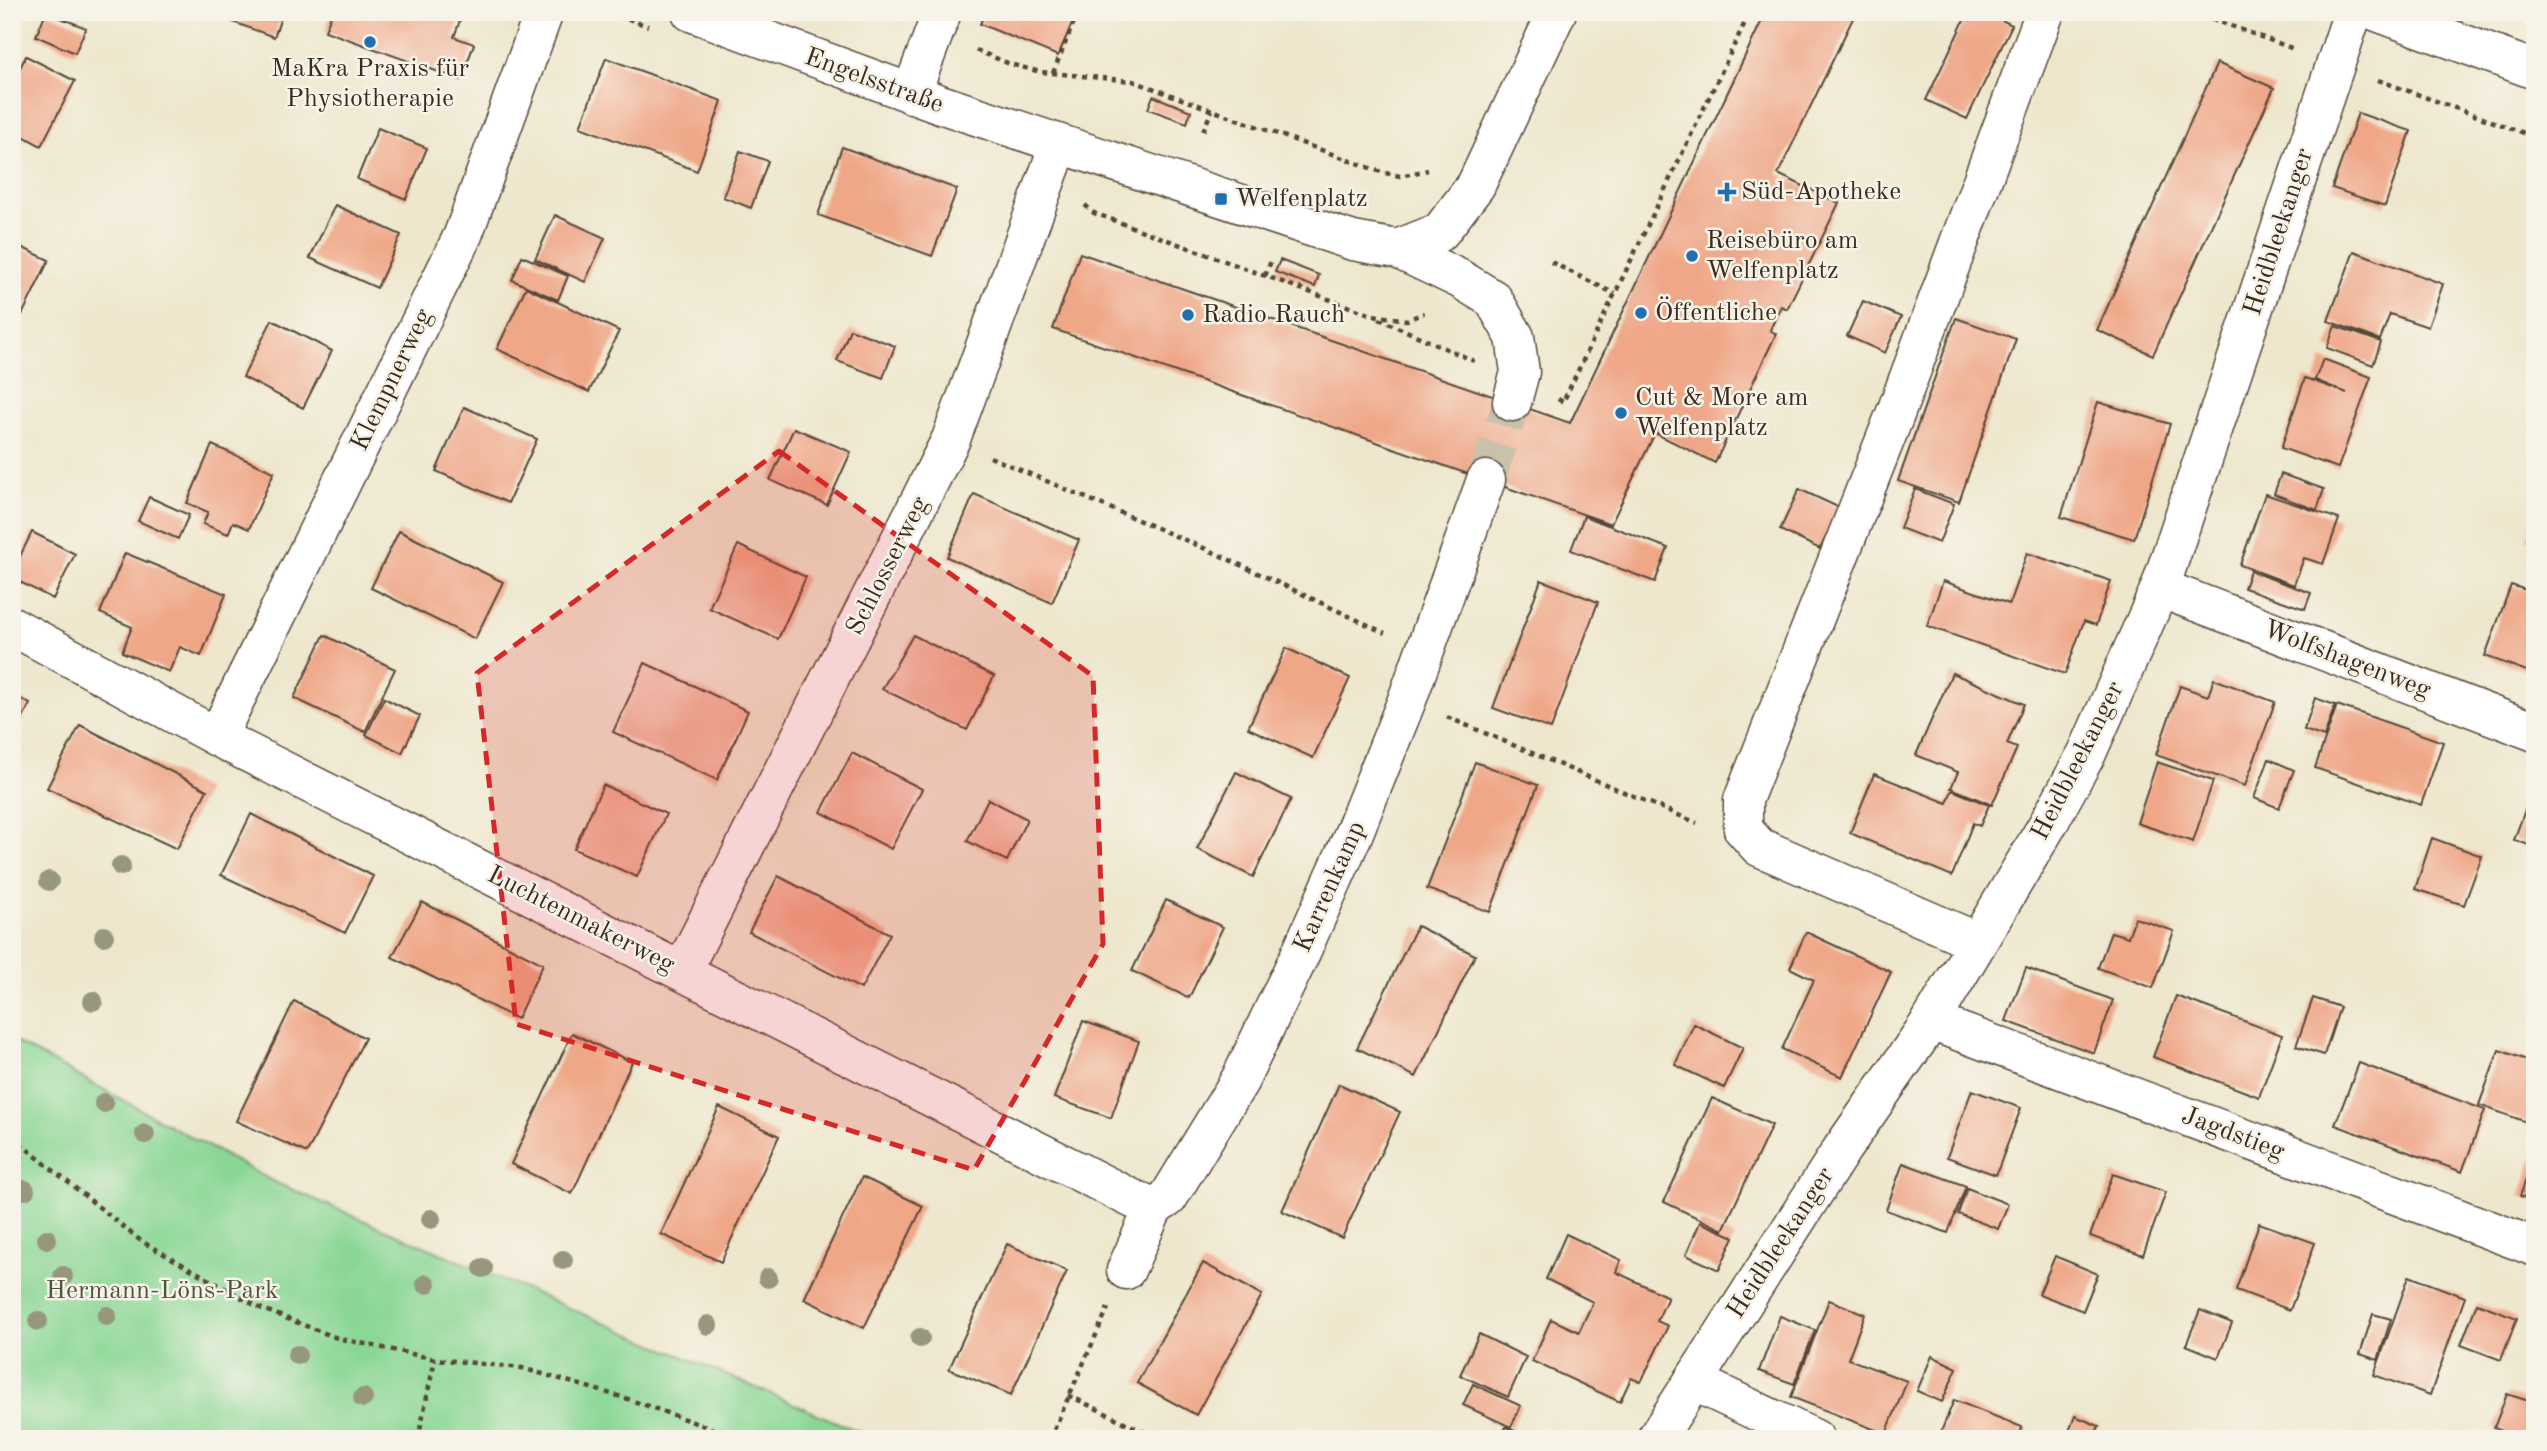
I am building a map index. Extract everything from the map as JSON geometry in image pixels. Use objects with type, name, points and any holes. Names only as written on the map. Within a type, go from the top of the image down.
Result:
[{"type":"street","name":"Klempnerweg","points":[[216,737],[463,235],[544,12]]},
{"type":"street","name":"Engelsstraße","points":[[691,12],[911,94],[1059,145]]},
{"type":"street","points":[[911,94],[943,12]]},
{"type":"street","points":[[1397,250],[1440,232],[1476,185],[1557,12]]},
{"type":"street","points":[[1978,942],[1759,846],[1743,829],[1743,800],[1896,412],[2045,12]]},
{"type":"street","name":"Heidbleekanger","points":[[1656,1439],[1842,1149],[1931,1021],[2087,753],[2160,588],[2353,12]]},
{"type":"street","points":[[2377,12],[2535,70]]},
{"type":"street","points":[[1059,145],[1353,241],[1397,250],[1460,279],[1493,299],[1515,337],[1520,372],[1515,391]]},
{"type":"street","name":"Schlosserweg","points":[[682,971],[951,439],[1059,145]]},
{"type":"street","name":"Karrenkamp","points":[[1126,1270],[1154,1207],[1168,1198],[1240,1080],[1298,959],[1348,847],[1407,700],[1486,480]]},
{"type":"street","name":"Wolfshagenweg","points":[[2160,588],[2535,732]]},
{"type":"street","name":"Luchtenmakerweg","points":[[12,626],[216,737],[1133,1199],[1154,1207]]},
{"type":"street","name":"Jagdstieg","points":[[1931,1021],[2535,1247]]},
{"type":"street","points":[[1693,1381],[1815,1439]]},
{"type":"path","points":[[1053,73],[1078,12]]},
{"type":"path","points":[[1372,315],[1515,391],[1563,402],[1750,12]]},
{"type":"path","points":[[928,50],[965,46],[1010,64],[1053,73],[1133,80],[1381,173],[1399,176],[1425,172],[1434,164]]},
{"type":"path","points":[[1203,131],[1212,110]]},
{"type":"path","points":[[1265,276],[1273,256]]},
{"type":"path","points":[[1552,262],[1615,294]]},
{"type":"path","points":[[951,439],[1213,552],[1424,650]]},
{"type":"path","points":[[1407,700],[1699,823],[1743,829]]},
{"type":"path","points":[[12,1137],[141,1241],[260,1308],[337,1338],[435,1359],[522,1368],[625,1398],[741,1439]]},
{"type":"path","points":[[1050,1439],[1126,1270]]},
{"type":"path","points":[[418,1439],[435,1359]]},
{"type":"path","points":[[1068,1394],[1158,1439]]},
{"type":"highlighted area","points":[[779,451],[1093,676],[1103,944],[974,1170],[516,1024],[477,673]]},
{"type":"green space","name":"Hermann-Löns-Park","points":[[12,1040],[274,1182],[876,1439],[12,1439]]},
{"type":"building","points":[[46,12],[86,28],[75,53],[36,36]]},
{"type":"building","points":[[224,12],[283,12],[274,37],[222,18]]},
{"type":"building","points":[[332,12],[463,12],[454,37],[474,44],[461,80],[325,31]]},
{"type":"building","points":[[985,12],[1077,12],[1058,56],[980,24]]},
{"type":"building","points":[[1766,12],[1856,12],[1778,174],[1839,203],[1787,309],[1781,306],[1770,330],[1776,334],[1715,463],[1655,433],[1611,524],[1053,329],[1080,253],[1570,423]]},
{"type":"building","points":[[1968,12],[1985,12],[2012,25],[1967,119],[1926,100]]},
{"type":"building","points":[[26,56],[75,81],[41,146],[12,130],[12,83]]},
{"type":"building","points":[[606,58],[722,101],[697,171],[580,127]]},
{"type":"building","points":[[2217,63],[2274,88],[2153,355],[2097,330]]},
{"type":"building","points":[[1153,96],[1191,111],[1187,123],[1148,109]]},
{"type":"building","points":[[2358,113],[2411,131],[2385,206],[2332,188]]},
{"type":"building","points":[[378,128],[427,148],[406,199],[357,179]]},
{"type":"building","points":[[842,147],[957,189],[932,256],[818,215]]},
{"type":"building","points":[[740,151],[768,161],[751,208],[723,197]]},
{"type":"building","points":[[335,205],[401,235],[377,288],[310,258]]},
{"type":"building","points":[[555,215],[605,238],[585,282],[535,259]]},
{"type":"building","points":[[12,243],[49,260],[20,319],[12,316]]},
{"type":"building","points":[[2354,251],[2443,284],[2428,327],[2390,314],[2380,340],[2328,321]]},
{"type":"building","points":[[522,256],[568,276],[558,300],[512,280]]},
{"type":"building","points":[[1280,260],[1319,275],[1315,287],[1275,272]]},
{"type":"building","points":[[526,287],[619,331],[589,392],[497,349]]},
{"type":"building","points":[[1863,301],[1901,317],[1885,353],[1847,336]]},
{"type":"building","points":[[1956,318],[2016,339],[1959,502],[1898,481]]},
{"type":"building","points":[[272,320],[332,351],[303,408],[243,377]]},
{"type":"building","points":[[2335,326],[2381,342],[2373,365],[2327,348]]},
{"type":"building","points":[[850,329],[895,346],[883,378],[837,361]]},
{"type":"building","points":[[2323,359],[2371,377],[2338,468],[2281,448],[2305,378],[2347,393],[2315,380]]},
{"type":"building","points":[[2098,402],[2170,424],[2134,539],[2061,517]]},
{"type":"building","points":[[464,407],[537,439],[508,503],[436,471]]},
{"type":"building","points":[[794,428],[851,452],[827,505],[770,480]]},
{"type":"building","points":[[212,445],[274,472],[249,529],[233,522],[228,534],[203,524],[208,512],[187,503]]},
{"type":"building","points":[[2281,474],[2324,489],[2317,510],[2274,494]]},
{"type":"building","points":[[1799,489],[1840,508],[1820,549],[1780,530]]},
{"type":"building","points":[[1915,489],[1954,504],[1939,543],[1900,528]]},
{"type":"building","points":[[974,494],[1079,540],[1052,603],[947,557]]},
{"type":"building","points":[[2265,494],[2339,519],[2323,564],[2304,558],[2294,585],[2240,565]]},
{"type":"building","points":[[149,497],[189,515],[178,539],[138,521]]},
{"type":"building","points":[[1584,516],[1668,548],[1655,582],[1571,550]]},
{"type":"building","points":[[2535,517],[2535,541],[2527,539]]},
{"type":"building","points":[[399,531],[503,582],[475,639],[371,588]]},
{"type":"building","points":[[32,532],[75,554],[53,599],[12,578],[12,572]]},
{"type":"building","points":[[738,545],[806,577],[778,639],[709,608]]},
{"type":"building","points":[[125,553],[226,594],[201,656],[180,647],[169,672],[122,652],[132,627],[100,613]]},
{"type":"building","points":[[2027,553],[2111,581],[2096,625],[2084,621],[2065,674],[1927,626],[1943,581],[2009,604]]},
{"type":"building","points":[[2250,571],[2311,593],[2305,609],[2244,588]]},
{"type":"building","points":[[1541,580],[1598,602],[1551,729],[1493,708]]},
{"type":"building","points":[[2511,585],[2535,593],[2535,674],[2485,656]]},
{"type":"building","points":[[324,635],[395,669],[365,732],[294,698]]},
{"type":"building","points":[[913,635],[994,676],[967,730],[882,689]]},
{"type":"building","points":[[1286,648],[1350,678],[1313,758],[1248,728]]},
{"type":"building","points":[[645,663],[748,711],[717,780],[613,732]]},
{"type":"building","points":[[1952,673],[2024,704],[2007,744],[2017,748],[1992,805],[1951,788],[1958,772],[1916,755]]},
{"type":"building","points":[[2214,679],[2275,702],[2245,786],[2156,755],[2180,686],[2208,696]]},
{"type":"building","points":[[12,694],[30,704],[12,739]]},
{"type":"building","points":[[384,698],[420,716],[402,753],[366,735]]},
{"type":"building","points":[[2315,698],[2335,705],[2324,737],[2304,730]]},
{"type":"building","points":[[2337,705],[2443,742],[2421,805],[2315,768]]},
{"type":"building","points":[[80,725],[207,790],[177,849],[47,788]]},
{"type":"building","points":[[852,753],[922,789],[891,849],[821,812]]},
{"type":"building","points":[[2269,759],[2294,770],[2279,808],[2254,798]]},
{"type":"building","points":[[1475,762],[1538,785],[1490,912],[1427,889]]},
{"type":"building","points":[[2157,762],[2213,781],[2193,842],[2137,823]]},
{"type":"building","points":[[1236,772],[1291,799],[1253,877],[1197,849]]},
{"type":"building","points":[[1874,774],[1947,803],[1952,790],[1989,805],[1980,826],[1973,823],[1952,876],[1850,833]]},
{"type":"building","points":[[2535,783],[2535,847],[2514,840]]},
{"type":"building","points":[[603,785],[666,814],[637,877],[574,849]]},
{"type":"building","points":[[988,799],[1027,819],[1007,861],[967,841]]},
{"type":"building","points":[[251,814],[373,876],[345,933],[221,875]]},
{"type":"building","points":[[2432,838],[2482,856],[2464,905],[2415,889]]},
{"type":"building","points":[[778,876],[890,934],[861,989],[749,932]]},
{"type":"building","points":[[1166,900],[1223,927],[1189,998],[1132,971]]},
{"type":"building","points":[[422,902],[543,964],[517,1019],[392,957]]},
{"type":"building","points":[[2135,918],[2174,931],[2153,988],[2098,968],[2111,932],[2128,937]]},
{"type":"building","points":[[1417,926],[1475,955],[1416,1077],[1357,1048]]},
{"type":"building","points":[[1806,932],[1891,972],[1842,1077],[1782,1049],[1814,980],[1790,968]]},
{"type":"building","points":[[2026,968],[2113,1000],[2094,1053],[2006,1021]]},
{"type":"building","points":[[2176,996],[2282,1035],[2259,1097],[2153,1057]]},
{"type":"building","points":[[2313,998],[2340,1007],[2324,1055],[2296,1046]]},
{"type":"building","points":[[294,1001],[365,1038],[307,1153],[236,1121]]},
{"type":"building","points":[[1083,1021],[1139,1041],[1111,1118],[1054,1098]]},
{"type":"building","points":[[1694,1024],[1743,1048],[1724,1088],[1675,1065]]},
{"type":"building","points":[[572,1033],[632,1062],[572,1194],[511,1164]]},
{"type":"building","points":[[2499,1050],[2535,1063],[2535,1125],[2479,1105]]},
{"type":"building","points":[[2359,1063],[2485,1110],[2462,1172],[2335,1125]]},
{"type":"building","points":[[1339,1084],[1400,1112],[1342,1238],[1282,1211]]},
{"type":"building","points":[[1972,1090],[2021,1108],[1996,1175],[1947,1157]]},
{"type":"building","points":[[1712,1098],[1772,1125],[1723,1230],[1664,1202]]},
{"type":"building","points":[[719,1107],[779,1136],[721,1262],[661,1234]]},
{"type":"building","points":[[2535,1155],[2535,1201],[2520,1196]]},
{"type":"building","points":[[1903,1163],[1966,1186],[1948,1233],[1886,1210]]},
{"type":"building","points":[[2113,1174],[2166,1192],[2143,1255],[2090,1236]]},
{"type":"building","points":[[862,1177],[923,1206],[864,1328],[804,1299]]},
{"type":"building","points":[[1967,1188],[2008,1204],[1998,1229],[1958,1214]]},
{"type":"building","points":[[1700,1222],[1734,1237],[1719,1270],[1686,1255]]},
{"type":"building","points":[[2259,1223],[2315,1243],[2290,1310],[2236,1290]]},
{"type":"building","points":[[1566,1234],[1621,1260],[1616,1272],[1668,1297],[1657,1321],[1668,1326],[1641,1382],[1631,1378],[1620,1402],[1532,1361],[1551,1319],[1579,1332],[1593,1302],[1546,1279]]},
{"type":"building","points":[[1007,1244],[1067,1271],[1011,1395],[949,1369]]},
{"type":"building","points":[[2055,1256],[2098,1274],[2083,1311],[2039,1294]]},
{"type":"building","points":[[1203,1263],[1262,1295],[1196,1415],[1137,1383]]},
{"type":"building","points":[[2409,1276],[2465,1297],[2430,1395],[2374,1375]]},
{"type":"building","points":[[1829,1300],[1865,1314],[1848,1359],[1907,1381],[1886,1434],[1791,1397]]},
{"type":"building","points":[[2477,1303],[2517,1318],[2501,1360],[2461,1345]]},
{"type":"building","points":[[2200,1310],[2232,1323],[2218,1358],[2186,1345]]},
{"type":"building","points":[[2373,1314],[2391,1319],[2378,1360],[2360,1354]]},
{"type":"building","points":[[1780,1316],[1815,1330],[1794,1384],[1759,1371]]},
{"type":"building","points":[[1479,1334],[1526,1357],[1508,1397],[1460,1375]]},
{"type":"building","points":[[1932,1356],[1957,1368],[1942,1402],[1917,1391]]},
{"type":"building","points":[[1473,1384],[1521,1406],[1511,1427],[1463,1405]]},
{"type":"building","points":[[2507,1394],[2535,1403],[2535,1439],[2522,1439],[2494,1428]]},
{"type":"building","points":[[1954,1400],[2022,1427],[2018,1439],[1938,1439]]},
{"type":"building","points":[[2075,1416],[2099,1426],[2093,1439],[2066,1439]]},
{"type":"building","points":[[1506,1427],[1532,1439],[1500,1439]]},
{"type":"tunnel","points":[[1486,480],[1512,402]]},
{"type":"place","name":"MaKra Praxis für Physiotherapie","points":[[370,42]]},
{"type":"place","name":"Süd-Apotheke","points":[[1727,192]]},
{"type":"place","name":"Welfenplatz","points":[[1221,199]]},
{"type":"place","name":"Reisebüro am Welfenplatz","points":[[1692,256]]},
{"type":"place","name":"Öffentliche","points":[[1641,313]]},
{"type":"place","name":"Radio Rauch","points":[[1188,315]]},
{"type":"place","name":"Cut & More am Welfenplatz","points":[[1621,413]]}]
